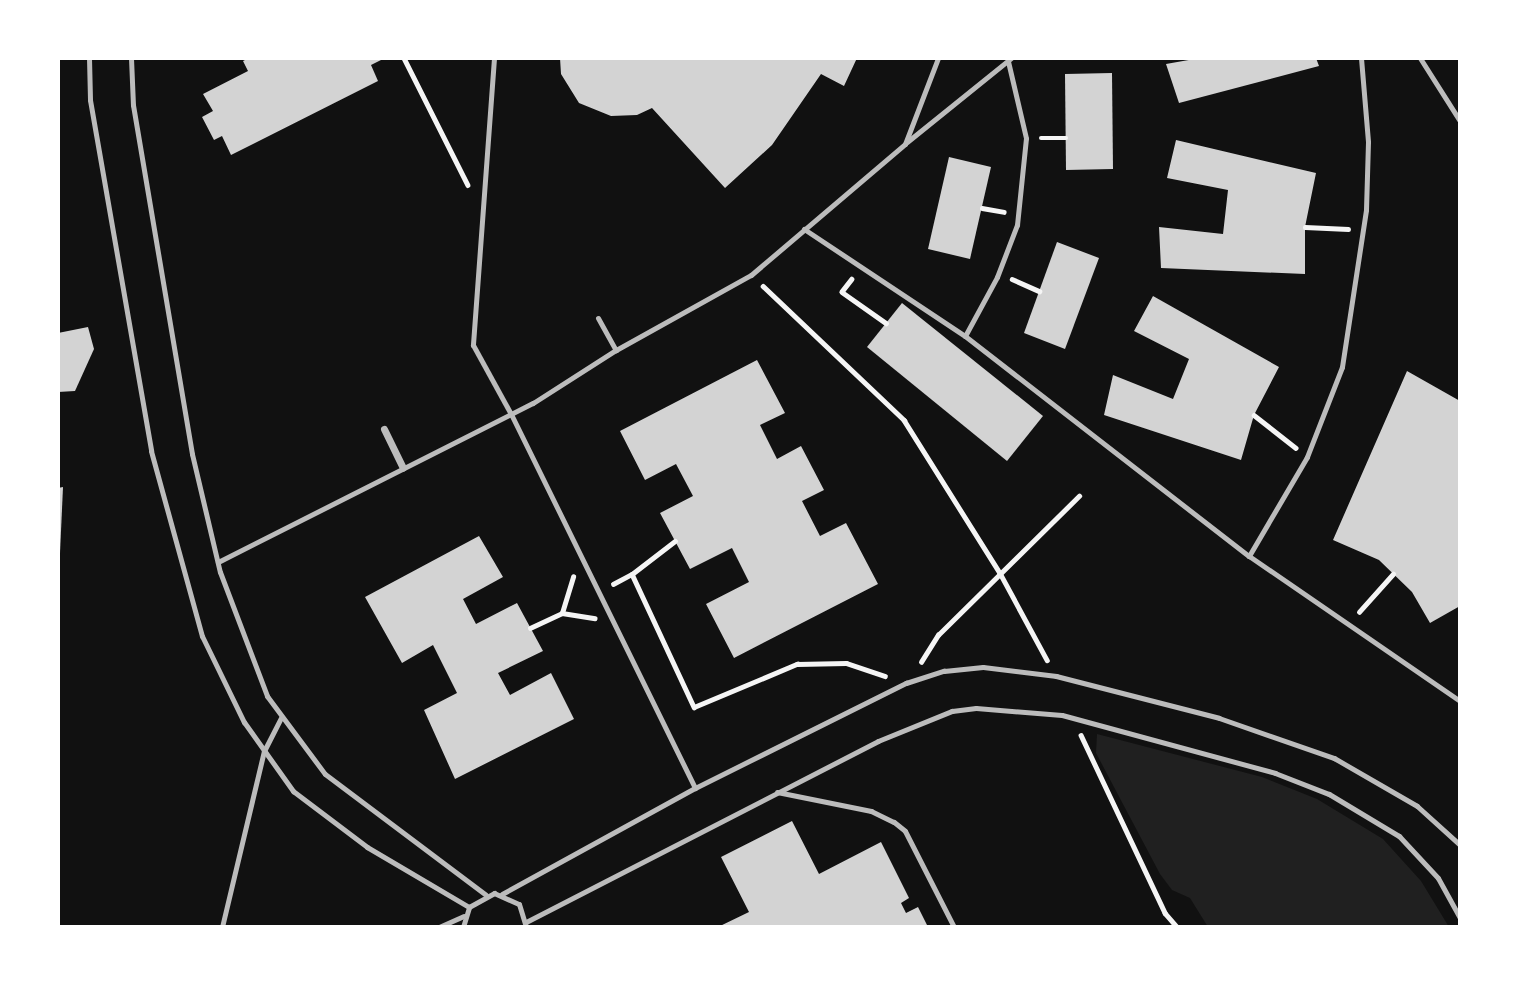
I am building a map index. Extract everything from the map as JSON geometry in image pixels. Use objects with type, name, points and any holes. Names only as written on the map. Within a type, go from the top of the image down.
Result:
[{"type":"street","points":[[384,429],[403,467]]},
{"type":"lane","points":[[89,58],[90,100],[151,451],[202,636],[244,722],[293,791],[367,847],[469,907]]},
{"type":"lane","points":[[131,58],[133,105],[192,454],[218,562],[267,696],[325,774],[486,895]]},
{"type":"lane","points":[[494,58],[473,345],[511,414],[695,788]]},
{"type":"lane","points":[[905,144],[938,58]]},
{"type":"lane","points":[[1249,556],[1307,457],[1342,367],[1363,230],[1368,142],[1361,58]]},
{"type":"lane","points":[[1420,58],[1460,121]]},
{"type":"lane","points":[[218,562],[511,414],[615,350],[751,275],[1009,59],[1026,138],[1017,225],[999,272],[965,336]]},
{"type":"lane","points":[[804,229],[965,336],[1249,556],[1460,701]]},
{"type":"lane","points":[[598,318],[615,350]]},
{"type":"lane","points":[[463,927],[464,916],[469,907],[486,895],[502,894],[695,788],[908,682],[944,671],[984,667],[1056,676],[1220,718],[1334,758],[1417,806],[1460,845]]},
{"type":"lane","points":[[502,894],[519,904],[526,925],[777,792],[952,711],[1022,709],[1074,718],[1275,773],[1329,794],[1399,836],[1438,878],[1460,918]]},
{"type":"lane","points":[[222,927],[264,751],[281,718]]},
{"type":"lane","points":[[777,792],[871,811],[894,821],[905,831],[954,927]]},
{"type":"lane","points":[[439,927],[464,916]]},
{"type":"path","points":[[404,58],[484,216]]},
{"type":"path","points":[[1026,138],[1066,138]]},
{"type":"path","points":[[1305,227],[1363,230]]},
{"type":"path","points":[[860,267],[842,292],[886,323]]},
{"type":"path","points":[[999,272],[1039,291]]},
{"type":"path","points":[[751,275],[904,420],[1000,573],[1056,676]]},
{"type":"path","points":[[1254,415],[1307,457]]},
{"type":"path","points":[[632,574],[694,707],[797,664],[846,663],[908,682],[938,635],[1079,496]]},
{"type":"path","points":[[598,591],[632,574],[675,541]]},
{"type":"path","points":[[562,613],[580,554]]},
{"type":"path","points":[[1350,624],[1393,574]]},
{"type":"path","points":[[530,628],[562,613],[613,621]]},
{"type":"path","points":[[1074,718],[1118,818],[1165,913],[1177,927]]},
{"type":"shaded area","points":[[1097,734],[1262,777],[1317,799],[1383,839],[1421,881],[1449,927],[1208,927],[1190,898],[1172,890],[1160,874],[1096,753]]},
{"type":"building","points":[[249,58],[385,58],[371,65],[378,81],[231,155],[222,136],[214,140],[202,117],[213,111],[203,94],[248,71],[243,61]]},
{"type":"building","points":[[560,58],[857,58],[844,86],[821,74],[772,145],[725,188],[652,108],[637,115],[611,116],[579,103],[561,74]]},
{"type":"building","points":[[1200,58],[1316,58],[1319,66],[1179,103],[1166,64]]},
{"type":"building","points":[[1112,73],[1113,169],[1066,170],[1065,74]]},
{"type":"building","points":[[1176,140],[1316,173],[1305,227],[1305,274],[1161,268],[1159,227],[1223,234],[1228,190],[1167,178]]},
{"type":"building","points":[[949,157],[991,167],[970,259],[928,249]]},
{"type":"building","points":[[1057,242],[1099,258],[1065,349],[1024,333]]},
{"type":"building","points":[[1153,296],[1279,367],[1254,415],[1241,460],[1104,415],[1113,375],[1173,399],[1189,359],[1134,331]]},
{"type":"building","points":[[902,303],[1043,416],[1007,461],[867,347]]},
{"type":"building","points":[[88,327],[94,349],[75,391],[58,392],[58,333]]},
{"type":"building","points":[[757,360],[785,413],[760,425],[777,459],[801,446],[824,490],[802,501],[820,536],[846,523],[878,584],[734,658],[706,604],[749,582],[732,548],[690,569],[660,513],[693,496],[676,464],[645,480],[620,431]]},
{"type":"building","points":[[1407,371],[1460,401],[1460,606],[1430,623],[1412,592],[1379,560],[1333,540]]},
{"type":"building","points":[[63,487],[60,553],[58,553],[58,488]]},
{"type":"building","points":[[479,536],[503,577],[463,599],[476,624],[517,603],[543,651],[498,673],[510,695],[551,673],[574,719],[455,779],[424,710],[457,693],[433,645],[402,663],[365,597]]},
{"type":"building","points":[[792,821],[819,874],[881,842],[909,898],[901,903],[906,913],[918,907],[928,927],[718,927],[749,912],[721,857]]}]
